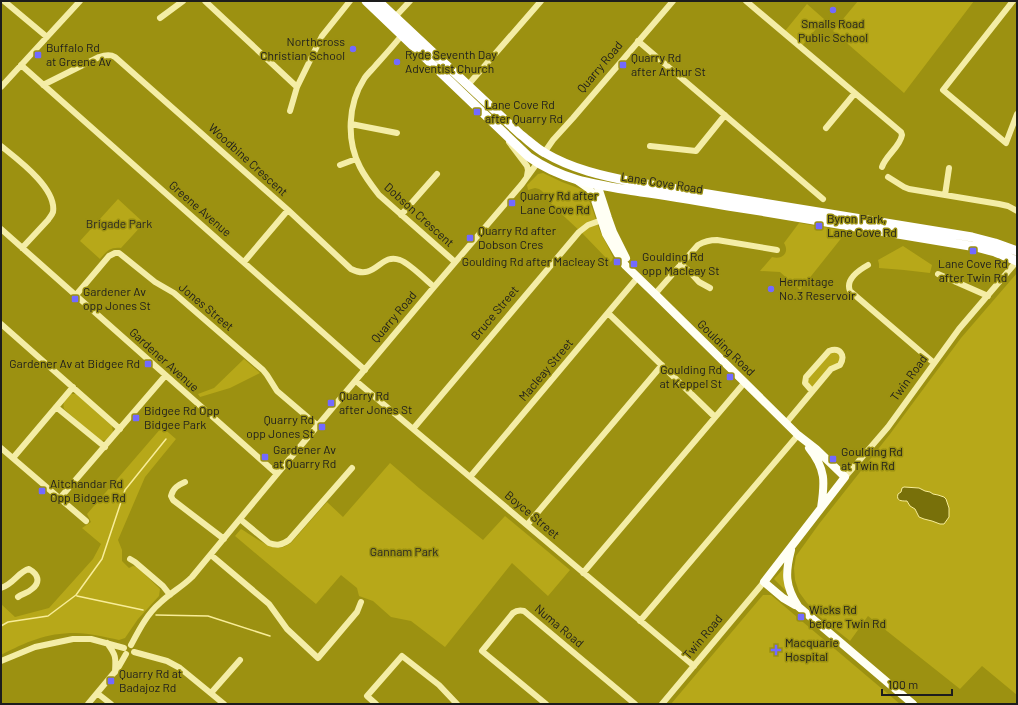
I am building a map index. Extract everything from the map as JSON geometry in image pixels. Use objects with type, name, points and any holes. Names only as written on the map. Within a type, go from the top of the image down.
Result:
[{"type":"highway","name":"Lane Cove Road","points":[[366,1],[529,157],[558,173],[577,180],[597,184],[976,247],[995,252],[1017,261]]},
{"type":"highway","name":"Lane Cove Road","points":[[378,1],[520,134],[544,153],[574,167],[597,174],[634,182],[972,237],[1017,251]]},
{"type":"highway","name":"Quarry Road","points":[[538,162],[544,153]]},
{"type":"highway","points":[[574,167],[593,179],[597,184]]},
{"type":"main road","name":"Goulding Road","points":[[577,180],[585,185],[592,193],[605,219]]},
{"type":"main road","name":"Goulding Road","points":[[597,184],[605,219],[606,234],[626,265],[798,435],[816,450],[843,479]]},
{"type":"main road","name":"Goulding Road","points":[[798,435],[820,464],[824,478]]},
{"type":"main road","points":[[813,453],[843,479]]},
{"type":"main road","name":"Twin Road","points":[[820,509],[824,478]]},
{"type":"main road","name":"Twin Road","points":[[766,580],[843,479]]},
{"type":"main road","points":[[792,546],[787,566],[788,581],[792,596],[798,607]]},
{"type":"main road","points":[[766,580],[786,594],[798,607],[913,704]]},
{"type":"street","points":[[4,1],[47,37]]},
{"type":"street","points":[[1,87],[80,1]]},
{"type":"street","points":[[160,18],[183,1]]},
{"type":"street","points":[[205,1],[298,87]]},
{"type":"street","points":[[290,111],[298,87],[322,36],[350,1]]},
{"type":"street","points":[[394,17],[410,1]]},
{"type":"street","points":[[468,85],[541,1]]},
{"type":"street","name":"Quarry Road","points":[[544,153],[553,140],[673,1]]},
{"type":"street","points":[[746,1],[899,130],[902,135],[901,141],[884,162],[882,167]]},
{"type":"street","points":[[1013,1],[943,90],[1006,143],[1017,114]]},
{"type":"street","name":"Dobson Crescent","points":[[402,35],[365,78],[360,87],[353,107],[351,124],[352,142],[360,168],[379,195],[455,262]]},
{"type":"street","points":[[638,41],[823,199]]},
{"type":"street","name":"Woodbine Crescent","points":[[43,85],[104,55],[115,57],[288,210],[351,269],[363,273],[376,268],[387,260],[396,259],[404,262],[434,287]]},
{"type":"street","name":"Greene Avenue","points":[[21,65],[365,370]]},
{"type":"street","points":[[826,128],[855,93]]},
{"type":"street","points":[[650,146],[696,151],[725,115]]},
{"type":"street","points":[[351,124],[397,133]]},
{"type":"street","points":[[501,129],[512,147],[527,166],[528,172],[522,184]]},
{"type":"street","points":[[1,146],[41,182],[51,198],[53,205],[52,215],[22,248]]},
{"type":"street","points":[[340,165],[356,159]]},
{"type":"street","name":"Quarry Road","points":[[131,645],[151,612],[160,603],[184,585],[211,555],[277,474],[522,184],[538,162]]},
{"type":"street","points":[[944,195],[949,168]]},
{"type":"street","points":[[401,215],[437,174]]},
{"type":"street","points":[[888,177],[909,189],[999,204],[1008,206],[1017,211]]},
{"type":"street","points":[[244,262],[288,210]]},
{"type":"street","name":"Bruce Street","points":[[413,429],[579,232],[588,225],[605,219]]},
{"type":"street","name":"Gardener Avenue","points":[[1,229],[277,474]]},
{"type":"street","points":[[655,294],[698,245],[704,241],[710,240],[777,250]]},
{"type":"street","name":"Jones Street","points":[[76,295],[109,256],[119,253],[155,282],[174,293],[263,370],[278,390],[318,426]]},
{"type":"street","name":"Twin Road","points":[[843,479],[888,427],[959,329],[1017,261]]},
{"type":"street","points":[[681,264],[699,282],[710,288]]},
{"type":"street","points":[[868,265],[858,270],[850,280],[850,291],[934,363]]},
{"type":"street","points":[[938,274],[988,296]]},
{"type":"street","name":"Macleay Street","points":[[470,476],[638,277]]},
{"type":"street","points":[[608,312],[715,417]]},
{"type":"street","points":[[1,324],[120,429]]},
{"type":"street","points":[[786,423],[831,369],[840,365],[843,359],[840,351],[834,349],[829,351],[806,377],[805,383],[812,391]]},
{"type":"street","points":[[527,525],[662,365]]},
{"type":"street","points":[[60,498],[166,376]]},
{"type":"street","name":"Boyce Street","points":[[356,381],[694,666]]},
{"type":"street","points":[[583,573],[745,382]]},
{"type":"street","points":[[13,458],[73,387]]},
{"type":"street","points":[[56,407],[105,447]]},
{"type":"street","points":[[640,621],[798,435]]},
{"type":"street","points":[[1,448],[86,521]]},
{"type":"street","points":[[240,519],[269,543],[275,545],[284,544],[352,468]]},
{"type":"street","points":[[185,482],[175,488],[171,498],[224,539]]},
{"type":"street","points":[[211,555],[269,604],[287,629],[318,658],[357,612],[361,602]]},
{"type":"street","points":[[130,559],[163,586],[170,595]]},
{"type":"street","points":[[1,588],[10,584],[24,570],[29,569],[33,571],[36,575],[36,584],[32,589],[18,597]]},
{"type":"street","name":"Twin Road","points":[[662,704],[766,580]]},
{"type":"street","name":"Numa Road","points":[[546,704],[482,651],[516,611],[524,611],[635,704]]},
{"type":"street","points":[[1,661],[26,650],[62,641],[83,638],[97,640],[107,643],[131,655],[134,652],[173,664],[224,704]]},
{"type":"street","points":[[107,643],[116,658],[116,672]]},
{"type":"street","points":[[88,704],[116,672],[122,662],[127,645],[131,645],[133,647],[134,652]]},
{"type":"street","points":[[376,704],[367,696],[402,656],[439,685],[458,704]]},
{"type":"street","points":[[211,693],[240,660]]},
{"type":"street","points":[[97,693],[111,704]]},
{"type":"green space","points":[[858,1],[974,1],[904,93],[833,31]]},
{"type":"green space","points":[[807,4],[824,19],[802,46],[785,31]]},
{"type":"green space","points":[[543,173],[586,191],[600,231],[614,259],[610,262],[553,206],[542,191],[535,188],[528,190],[527,185],[538,174]]},
{"type":"green space","name":"Brigade Park","points":[[118,199],[144,223],[121,248],[109,250],[100,259],[80,241]]},
{"type":"green space","points":[[799,223],[847,231],[800,290],[780,272],[760,271],[772,257],[782,257],[784,255],[786,247],[784,243]]},
{"type":"green space","points":[[903,246],[932,265],[930,273],[879,268],[878,260]]},
{"type":"green space","points":[[1017,273],[1017,695],[982,666],[960,689],[868,616],[850,641],[820,617],[807,603],[799,592],[795,580],[794,568],[796,556],[819,524],[890,434],[961,338]]},
{"type":"green space","points":[[836,351],[841,357],[839,362],[813,387],[807,384],[807,379],[828,353]]},
{"type":"green space","points":[[244,359],[260,373],[230,388],[200,397],[198,394],[214,388]]},
{"type":"green space","points":[[71,394],[76,394],[112,426],[113,432],[106,440],[100,441],[64,409],[65,400]]},
{"type":"green space","points":[[162,427],[176,439],[145,477],[118,540],[122,550],[122,561],[129,568],[133,566],[137,567],[160,589],[159,596],[138,619],[125,638],[119,640],[97,635],[65,633],[36,639],[1,655],[1,604],[15,617],[49,608],[93,559],[101,544],[82,528],[91,522],[87,514]]},
{"type":"green space","name":"Gannam Park","points":[[390,463],[483,540],[505,516],[570,570],[548,596],[512,563],[445,647],[411,621],[391,617],[373,601],[359,596],[357,588],[341,575],[316,604],[235,536],[241,529],[270,546],[282,548],[291,543],[327,502],[343,517]]},
{"type":"green space","points":[[783,569],[786,591],[774,579]]},
{"type":"green space","name":"Macquarie Hospital","points":[[763,595],[771,595],[900,704],[671,704]]},
{"type":"shaded area","points":[[904,487],[919,488],[944,497],[949,508],[949,517],[944,524],[919,517],[915,509],[910,506],[907,501],[901,501],[898,499],[898,494]]},
{"type":"waterway","points":[[1,626],[8,622],[48,616],[76,595],[102,559],[125,490],[166,439]]},
{"type":"waterway","points":[[77,596],[143,610]]},
{"type":"waterway","points":[[156,615],[208,616],[270,636]]},
{"type":"place","name":"Smalls Road Public School","points":[[833,10]]},
{"type":"place","name":"Northcross Christian School","points":[[353,49]]},
{"type":"place","name":"Buffalo Rd at Greene Av","points":[[38,55]]},
{"type":"place","name":"Ryde Seventh Day Adventist Church","points":[[397,62]]},
{"type":"place","name":"Quarry Rd after Arthur St","points":[[623,65]]},
{"type":"place","name":"Lane Cove Rd after Quarry Rd","points":[[477,112]]},
{"type":"place","name":"Quarry Rd after Lane Cove Rd","points":[[512,203]]},
{"type":"place","name":"Byron Park, Lane Cove Rd","points":[[819,226]]},
{"type":"place","name":"Quarry Rd after Dobson Cres","points":[[470,238]]},
{"type":"place","name":"Lane Cove Rd after Twin Rd","points":[[973,251]]},
{"type":"place","name":"Goulding Rd after Macleay St","points":[[617,262]]},
{"type":"place","name":"Goulding Rd opp Macleay St","points":[[634,264]]},
{"type":"place","name":"Hermitage No.3 Reservoir","points":[[771,289]]},
{"type":"place","name":"Gardener Av opp Jones St","points":[[75,299]]},
{"type":"place","name":"Gardener Av at Bidgee Rd","points":[[148,364]]},
{"type":"place","name":"Goulding Rd at Keppel St","points":[[730,377]]},
{"type":"place","name":"Quarry Rd after Jones St","points":[[331,403]]},
{"type":"place","name":"Bidgee Rd Opp Bidgee Park","points":[[136,418]]},
{"type":"place","name":"Quarry Rd opp Jones St","points":[[322,427]]},
{"type":"place","name":"Gardener Av at Quarry Rd","points":[[265,457]]},
{"type":"place","name":"Goulding Rd at Twin Rd","points":[[833,459]]},
{"type":"place","name":"Aitchandar Rd Opp Bidgee Rd","points":[[42,491]]},
{"type":"place","name":"Wicks Rd before Twin Rd","points":[[801,617]]},
{"type":"place","name":"Macquarie Hospital","points":[[776,650]]},
{"type":"place","name":"Quarry Rd at Badajoz Rd","points":[[111,681]]}]
